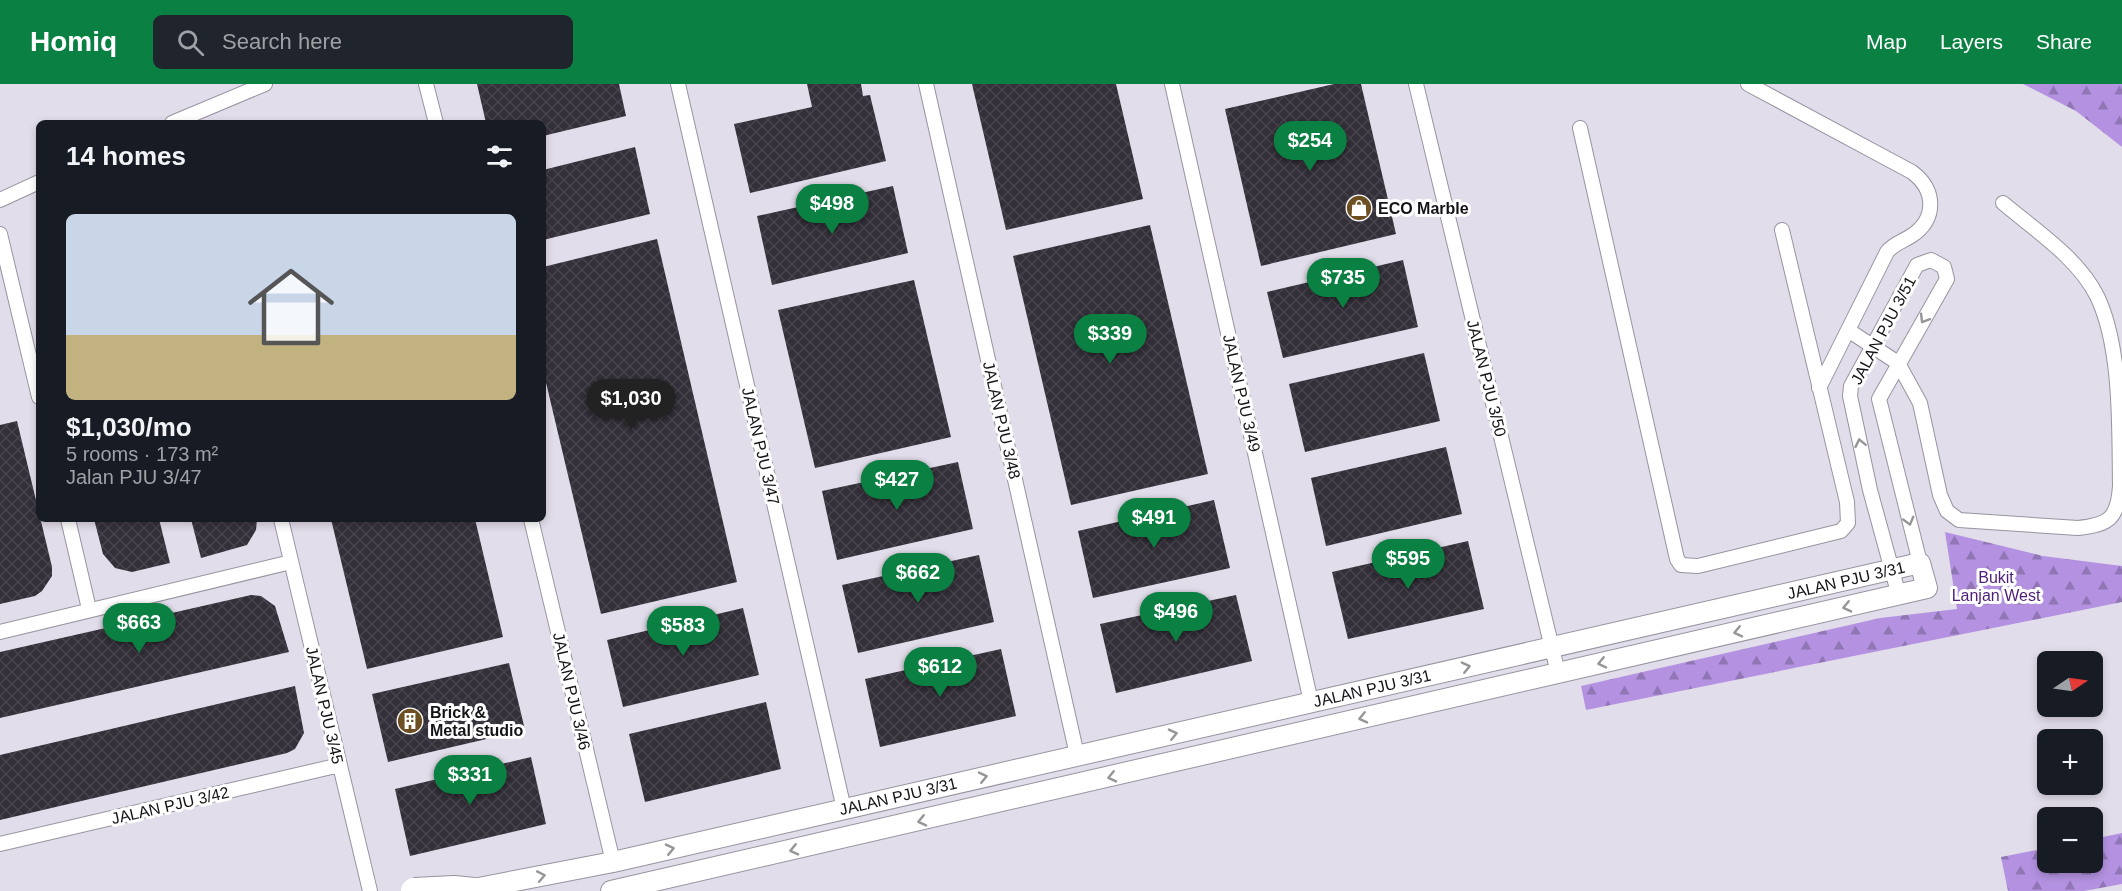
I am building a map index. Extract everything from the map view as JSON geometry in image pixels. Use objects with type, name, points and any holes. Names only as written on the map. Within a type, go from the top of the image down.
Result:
[{"type":"highway","points":[[414,891],[454,889],[474,891]]},
{"type":"street","points":[[187,120],[266,84]]},
{"type":"street","points":[[426,84],[435,120]]},
{"type":"street","name":"JALAN PJU 3/47","points":[[678,84],[844,809]]},
{"type":"street","name":"JALAN PJU 3/48","points":[[926,84],[1077,755]]},
{"type":"street","name":"JALAN PJU 3/49","points":[[1172,84],[1311,702]]},
{"type":"street","name":"JALAN PJU 3/50","points":[[1416,84],[1558,672]]},
{"type":"street","points":[[1748,84],[1912,172],[1924,181],[1930,196],[1926,221],[1911,236],[1891,247],[1887,252],[1819,388]]},
{"type":"street","points":[[1581,128],[1674,547],[1681,565],[1698,566],[1841,531],[1848,523],[1847,502],[1782,230]]},
{"type":"street","points":[[0,200],[36,183]]},
{"type":"street","points":[[1848,330],[1898,363],[1920,404],[1940,495],[1947,511],[1959,519],[2078,528],[2093,526],[2114,516],[2119,503],[2120,486],[2118,382],[2103,310],[2097,295],[2076,268],[2003,203]]},
{"type":"street","points":[[0,234],[36,384]]},
{"type":"street","name":"JALAN PJU 3/51","points":[[1899,596],[1870,490],[1850,396],[1851,386],[1917,265],[1927,260],[1938,262],[1944,267],[1947,279],[1879,399],[1920,562]]},
{"type":"street","points":[[69,522],[90,609]]},
{"type":"street","name":"JALAN PJU 3/45","points":[[282,522],[370,891]]},
{"type":"street","name":"JALAN PJU 3/46","points":[[532,522],[613,862]]},
{"type":"street","points":[[0,632],[291,562]]},
{"type":"street","name":"JALAN PJU 3/31","points":[[463,891],[613,862],[1920,562],[1927,588],[611,891]]},
{"type":"street","name":"JALAN PJU 3/42","points":[[0,844],[340,765]]},
{"type":"green space","points":[[2023,84],[2122,84],[2122,147],[2076,111]]},
{"type":"green space","name":"Bukit Lanjan West","points":[[1945,532],[2043,556],[2122,566],[2122,602],[1586,710],[1581,686],[1880,618],[1957,609]]},
{"type":"green space","points":[[2122,833],[2122,884],[2084,891],[2008,891],[2001,857],[2037,850],[2037,873],[2103,873],[2103,837]]},
{"type":"building","points":[[477,84],[619,84],[626,116],[546,135],[546,120],[485,120]]},
{"type":"building","points":[[807,84],[861,84],[863,96],[870,95],[886,161],[750,193],[734,124],[812,107]]},
{"type":"building","points":[[972,84],[1116,84],[1143,199],[1006,230]]},
{"type":"building","points":[[1334,84],[1361,84],[1396,234],[1261,266],[1225,109]]},
{"type":"building","points":[[635,147],[650,214],[546,239],[546,169]]},
{"type":"building","points":[[893,186],[908,253],[772,285],[757,216]]},
{"type":"building","points":[[1150,225],[1208,474],[1071,505],[1013,256]]},
{"type":"building","points":[[657,239],[737,582],[601,614],[546,383],[546,266]]},
{"type":"building","points":[[1403,260],[1418,327],[1283,358],[1267,292]]},
{"type":"building","points":[[914,280],[951,437],[815,468],[778,310]]},
{"type":"building","points":[[1424,353],[1440,421],[1305,452],[1289,384]]},
{"type":"building","points":[[17,421],[36,500],[36,522],[41,522],[52,576],[42,591],[35,596],[0,604],[0,425]]},
{"type":"building","points":[[1446,447],[1462,514],[1326,546],[1311,478]]},
{"type":"building","points":[[958,462],[973,529],[837,560],[822,491]]},
{"type":"building","points":[[1214,500],[1230,568],[1093,598],[1078,531]]},
{"type":"building","points":[[95,522],[160,522],[170,563],[132,572],[115,568],[103,554]]},
{"type":"building","points":[[192,522],[257,522],[256,530],[247,545],[201,558]]},
{"type":"building","points":[[332,522],[476,522],[503,637],[367,669]]},
{"type":"building","points":[[1468,541],[1484,609],[1348,639],[1332,572]]},
{"type":"building","points":[[979,555],[994,622],[858,653],[842,585]]},
{"type":"building","points":[[251,595],[261,596],[275,606],[289,652],[0,718],[0,652]]},
{"type":"building","points":[[1236,595],[1252,661],[1116,693],[1100,624]]},
{"type":"building","points":[[743,608],[759,675],[623,707],[607,640]]},
{"type":"building","points":[[1001,649],[1016,716],[880,747],[865,679]]},
{"type":"building","points":[[509,663],[525,730],[388,762],[372,694]]},
{"type":"building","points":[[295,686],[304,733],[295,749],[287,753],[0,820],[0,755]]},
{"type":"building","points":[[766,702],[781,769],[645,802],[629,734]]},
{"type":"building","points":[[531,757],[546,824],[410,856],[395,789]]},
{"type":"place","name":"ECO Marble","points":[[1359,208]]},
{"type":"place","name":"Brick & Metal studio","points":[[410,721]]}]
